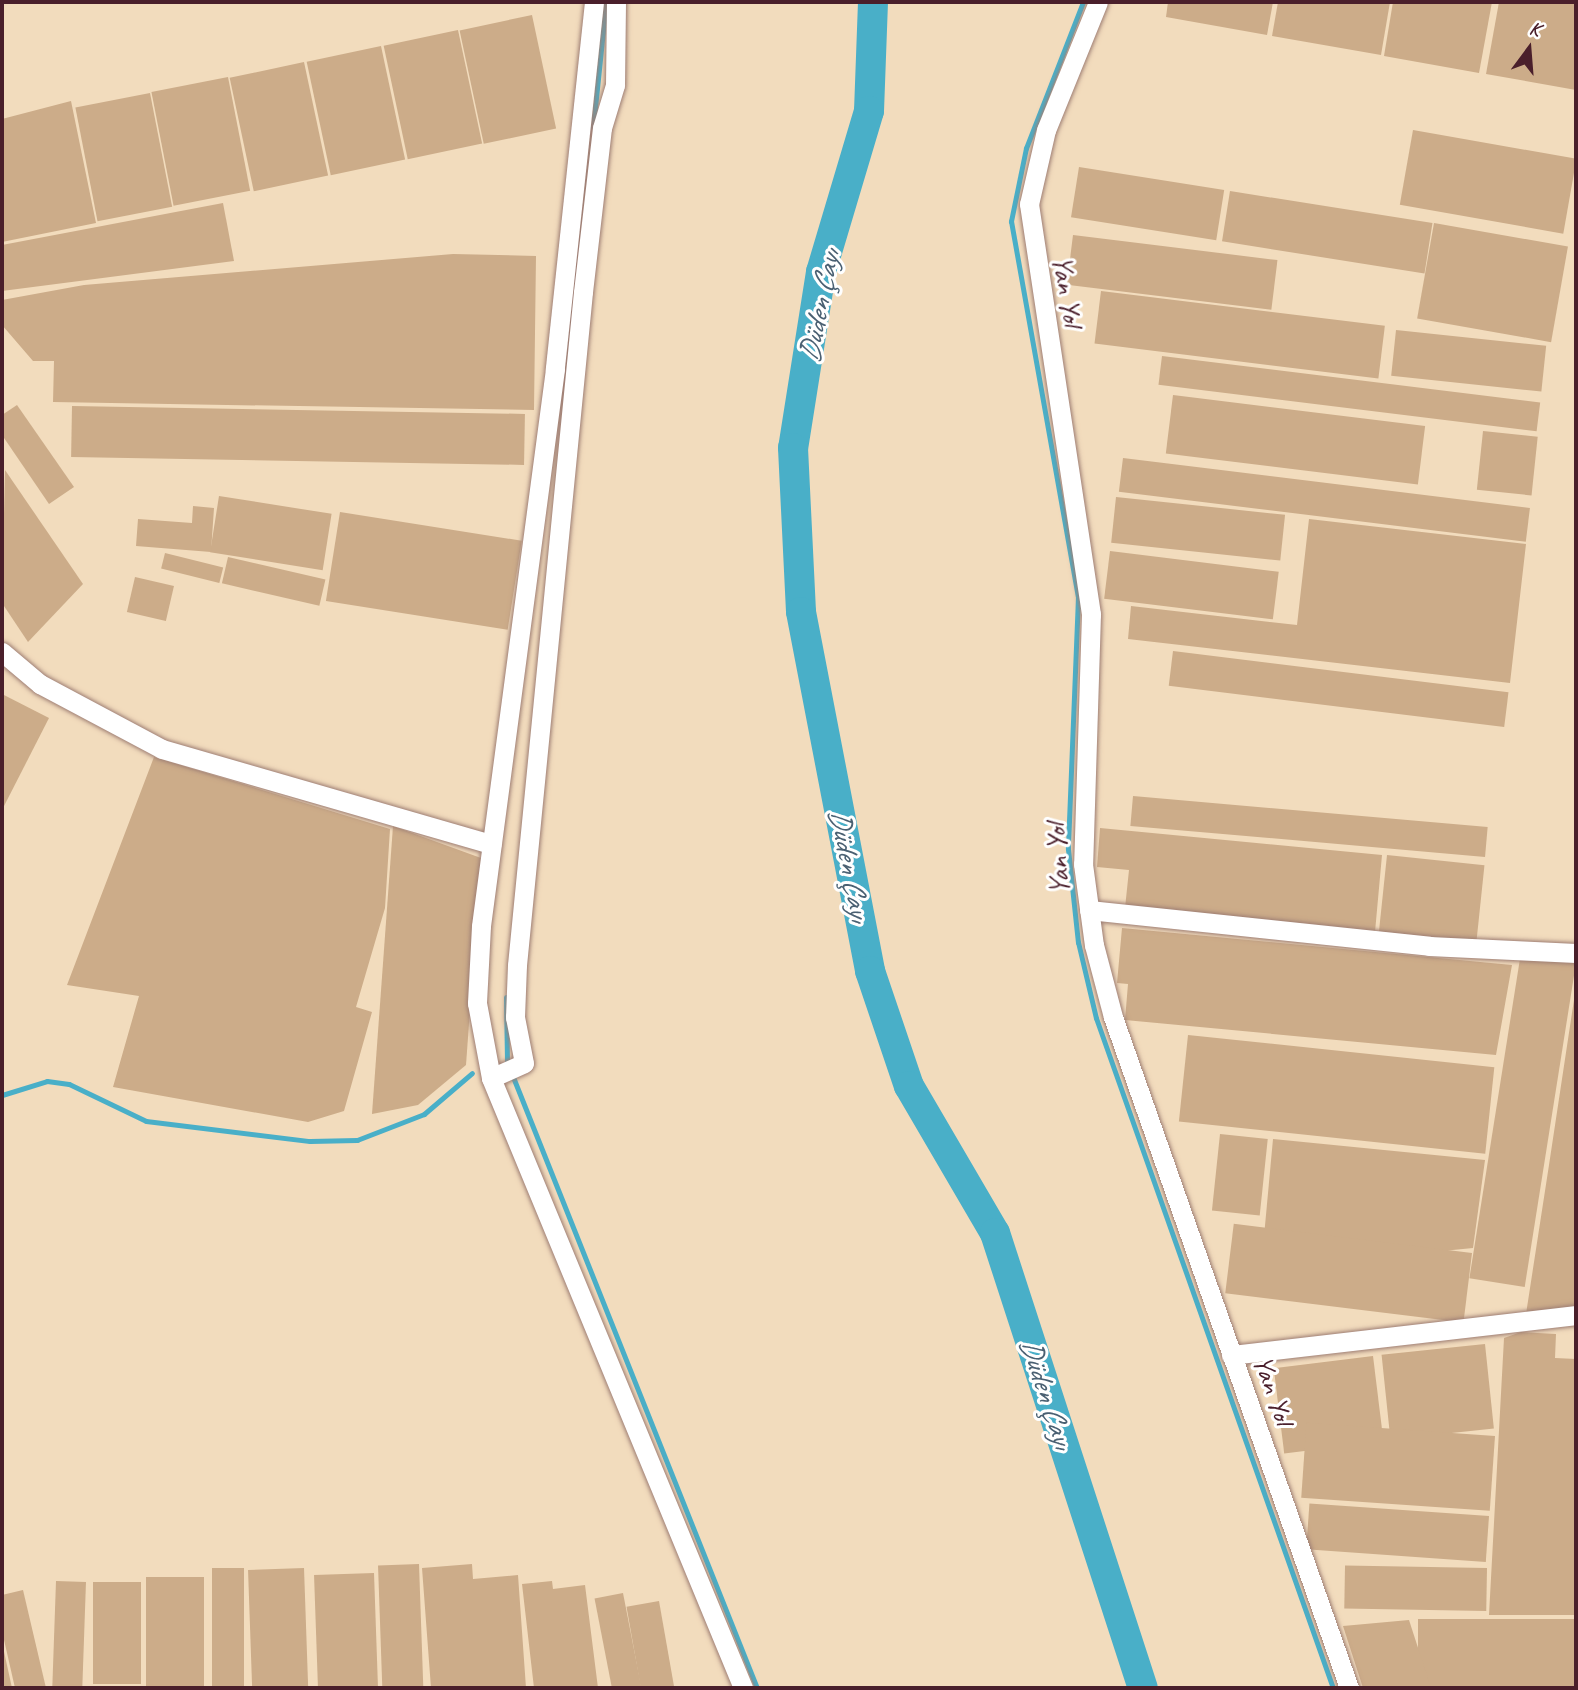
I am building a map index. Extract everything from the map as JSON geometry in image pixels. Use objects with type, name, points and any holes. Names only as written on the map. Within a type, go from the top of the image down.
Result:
[{"type":"street","points":[[491,1078],[524,1063],[515,1017],[516,965],[581,219],[594,2]]},
{"type":"street","points":[[616,2],[615,85],[581,219],[492,844],[477,1003],[491,1078],[743,1688]]},
{"type":"street","name":"Yan Yol","points":[[1098,2],[1046,130],[1029,204],[1032,262],[1091,614],[1083,853],[1089,910],[1113,1017],[1349,1688]]},
{"type":"street","points":[[2,652],[40,684],[162,749],[492,844]]},
{"type":"street","points":[[1089,910],[1429,946],[1576,953]]},
{"type":"street","points":[[1231,1355],[1576,1315]]},
{"type":"building","points":[[1168,2],[1273,2],[1267,35],[1166,17]]},
{"type":"building","points":[[1278,2],[1390,2],[1381,55],[1272,36]]},
{"type":"building","points":[[1393,2],[1492,2],[1479,73],[1384,56]]},
{"type":"building","points":[[1499,2],[1576,2],[1576,90],[1486,74]]},
{"type":"building","points":[[532,15],[556,128],[484,144],[460,30]]},
{"type":"building","points":[[458,30],[482,143],[408,159],[384,46]]},
{"type":"building","points":[[381,46],[405,159],[331,175],[307,62]]},
{"type":"building","points":[[304,62],[328,175],[254,191],[230,78]]},
{"type":"building","points":[[228,77],[250,191],[174,206],[151,92]]},
{"type":"building","points":[[150,93],[172,207],[98,221],[75,108]]},
{"type":"building","points":[[71,101],[96,223],[2,242],[2,119]]},
{"type":"building","points":[[1413,130],[1576,159],[1563,234],[1400,205]]},
{"type":"building","points":[[1079,167],[1224,190],[1216,240],[1071,217]]},
{"type":"building","points":[[1230,191],[1432,223],[1424,273],[1222,241]]},
{"type":"building","points":[[223,203],[234,261],[2,291],[2,245]]},
{"type":"building","points":[[1434,223],[1568,247],[1551,342],[1417,319]]},
{"type":"building","points":[[1073,235],[1277,260],[1271,310],[1067,285]]},
{"type":"building","points":[[453,254],[536,256],[534,410],[53,402],[54,361],[33,361],[2,325],[2,300],[84,285]]},
{"type":"building","points":[[1101,291],[1385,326],[1378,378],[1095,344]]},
{"type":"building","points":[[1396,330],[1546,346],[1541,392],[1391,376]]},
{"type":"building","points":[[1162,356],[1540,402],[1537,431],[1158,385]]},
{"type":"building","points":[[1173,395],[1425,426],[1418,485],[1166,454]]},
{"type":"building","points":[[17,405],[74,487],[49,504],[2,435],[2,415]]},
{"type":"building","points":[[72,406],[525,414],[524,465],[71,457]]},
{"type":"building","points":[[1483,431],[1538,437],[1532,495],[1477,490]]},
{"type":"building","points":[[1123,458],[1530,508],[1526,542],[1119,492]]},
{"type":"building","points":[[5,470],[83,584],[28,642],[2,603]]},
{"type":"building","points":[[219,496],[332,514],[323,570],[210,552]]},
{"type":"building","points":[[1116,497],[1285,515],[1280,561],[1111,543]]},
{"type":"building","points":[[193,506],[214,508],[211,552],[136,546],[138,519],[192,523]]},
{"type":"building","points":[[340,512],[522,541],[508,630],[326,601]]},
{"type":"building","points":[[1309,519],[1526,544],[1510,683],[1128,639],[1131,606],[1297,625]]},
{"type":"building","points":[[1110,551],[1279,572],[1273,619],[1104,599]]},
{"type":"building","points":[[165,553],[223,568],[219,583],[161,569]]},
{"type":"building","points":[[228,557],[325,579],[319,606],[222,583]]},
{"type":"building","points":[[135,577],[174,586],[166,621],[127,612]]},
{"type":"building","points":[[1173,651],[1508,692],[1504,727],[1169,686]]},
{"type":"building","points":[[2,694],[49,718],[2,810]]},
{"type":"building","points":[[154,757],[390,829],[385,908],[356,1007],[372,1012],[344,1111],[308,1122],[113,1087],[139,996],[67,985]]},
{"type":"building","points":[[1133,796],[1488,827],[1485,857],[1130,826]]},
{"type":"building","points":[[393,826],[481,858],[466,1065],[418,1105],[372,1114]]},
{"type":"building","points":[[1100,828],[1382,855],[1375,932],[1125,908],[1129,870],[1097,867]]},
{"type":"building","points":[[1387,855],[1484,865],[1476,942],[1379,932]]},
{"type":"building","points":[[1122,928],[1512,965],[1496,1055],[1125,1020],[1128,984],[1117,983]]},
{"type":"building","points":[[1521,954],[1576,963],[1525,1287],[1469,1278]]},
{"type":"building","points":[[1575,993],[1576,1306],[1526,1314],[1549,1165]]},
{"type":"building","points":[[1188,1035],[1494,1067],[1485,1154],[1179,1122]]},
{"type":"building","points":[[1220,1134],[1268,1139],[1260,1216],[1212,1211]]},
{"type":"building","points":[[1273,1139],[1485,1160],[1473,1248],[1261,1269]]},
{"type":"building","points":[[1234,1224],[1472,1253],[1463,1322],[1225,1293]]},
{"type":"building","points":[[1521,1332],[1556,1334],[1555,1358],[1576,1359],[1576,1615],[1489,1615],[1504,1338]]},
{"type":"building","points":[[1485,1344],[1494,1429],[1390,1439],[1382,1355]]},
{"type":"building","points":[[1373,1356],[1383,1441],[1284,1454],[1274,1368]]},
{"type":"building","points":[[1306,1423],[1495,1436],[1490,1511],[1301,1498]]},
{"type":"building","points":[[1309,1503],[1489,1516],[1486,1562],[1306,1549]]},
{"type":"building","points":[[419,1564],[423,1688],[382,1688],[378,1565]]},
{"type":"building","points":[[472,1564],[473,1579],[518,1575],[526,1688],[431,1688],[422,1568]]},
{"type":"building","points":[[1345,1566],[1487,1568],[1486,1611],[1344,1609]]},
{"type":"building","points":[[212,1568],[244,1568],[244,1688],[212,1688]]},
{"type":"building","points":[[304,1568],[308,1688],[252,1688],[248,1570]]},
{"type":"building","points":[[374,1573],[378,1688],[318,1688],[314,1575]]},
{"type":"building","points":[[146,1577],[204,1577],[204,1688],[146,1688]]},
{"type":"building","points":[[56,1581],[86,1582],[82,1688],[52,1688]]},
{"type":"building","points":[[552,1581],[553,1589],[585,1585],[598,1688],[534,1688],[522,1584]]},
{"type":"building","points":[[93,1582],[141,1582],[141,1684],[93,1684]]},
{"type":"building","points":[[23,1590],[46,1688],[15,1688],[2,1631],[2,1595]]},
{"type":"building","points":[[623,1593],[641,1688],[612,1688],[595,1599]]},
{"type":"building","points":[[659,1601],[674,1688],[641,1688],[627,1607]]},
{"type":"building","points":[[1418,1619],[1576,1619],[1576,1688],[1418,1688]]},
{"type":"building","points":[[1409,1620],[1431,1688],[1363,1688],[1343,1626]]},
{"type":"building","points":[[3,1647],[12,1688],[2,1688]]},
{"type":"waterway","points":[[593,127],[606,2]]},
{"type":"waterway","name":"Düden Çayı","points":[[873,2],[869,111],[821,272],[793,448],[801,612],[870,971],[909,1086],[995,1233],[1143,1688]]},
{"type":"waterway","points":[[1083,2],[1026,148],[1011,221],[1078,597],[1068,849],[1078,942],[1096,1018],[1333,1688]]},
{"type":"waterway","points":[[506,997],[507,1062]]},
{"type":"waterway","points":[[2,1095],[47,1081],[69,1084],[146,1121],[310,1141],[357,1140],[424,1114],[472,1073]]},
{"type":"waterway","points":[[513,1077],[757,1688]]}]
